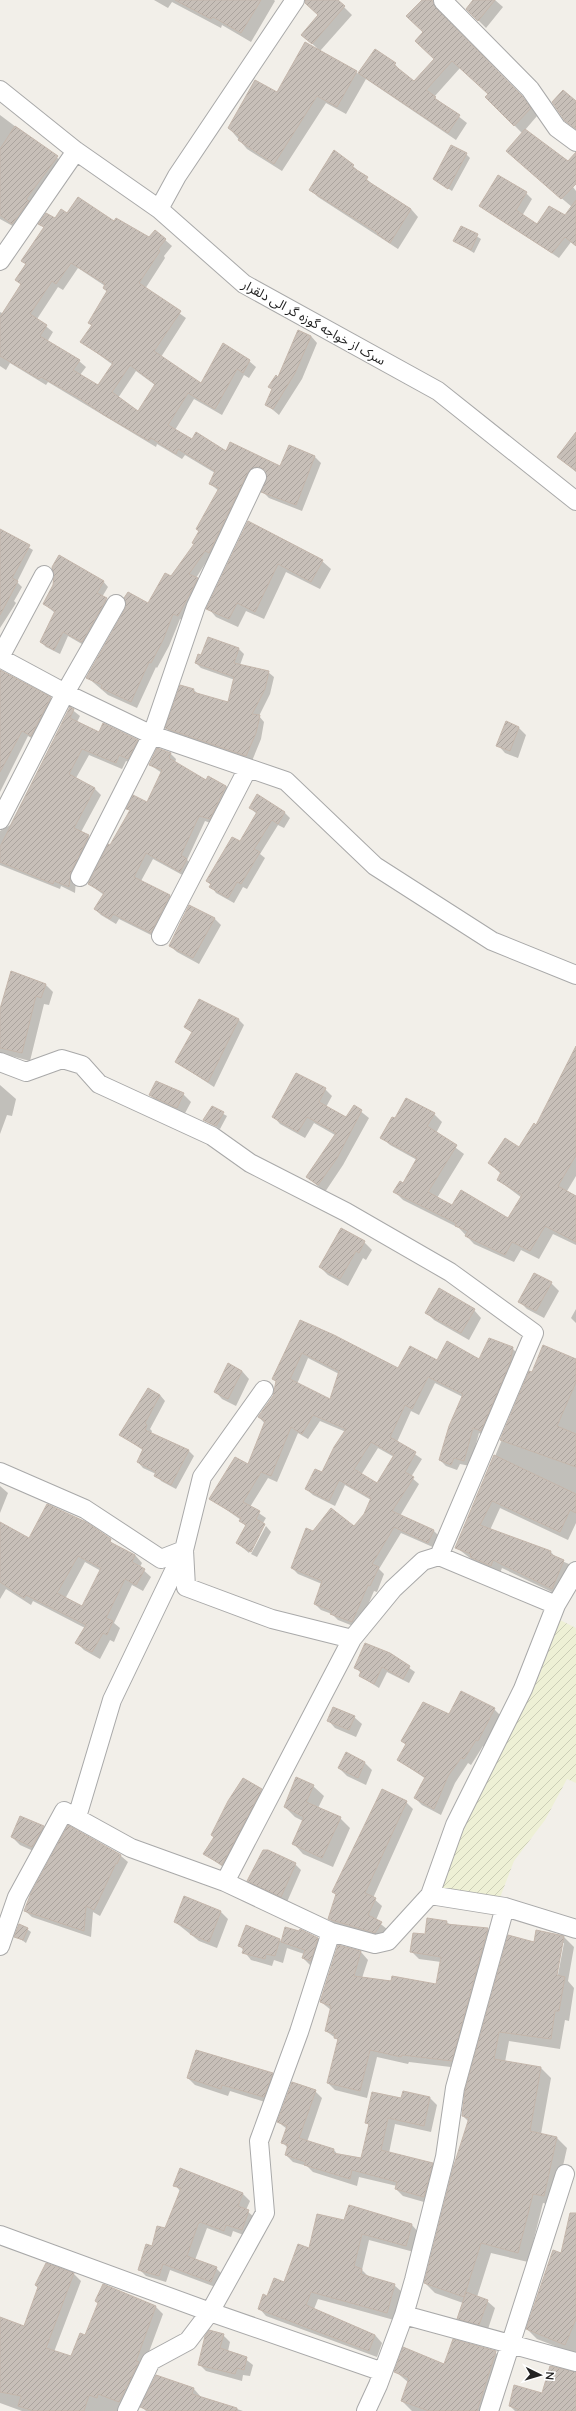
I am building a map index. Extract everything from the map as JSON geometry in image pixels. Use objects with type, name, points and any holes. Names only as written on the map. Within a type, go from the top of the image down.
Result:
[{"type":"street","points":[[159,209],[177,176],[295,0]]},
{"type":"street","points":[[443,1],[530,89],[557,128],[576,142]]},
{"type":"street","name":"سرک از خواجه گوزه گر الی دلقرار","points":[[0,90],[76,151],[159,209],[244,284],[438,391],[576,501]]},
{"type":"street","points":[[0,261],[76,151]]},
{"type":"street","points":[[80,877],[152,735],[196,606],[257,477]]},
{"type":"street","points":[[44,575],[0,657],[65,693],[152,735],[286,781],[376,866],[485,937],[576,975]]},
{"type":"street","points":[[0,820],[65,693],[116,604]]},
{"type":"street","points":[[161,936],[248,768]]},
{"type":"street","points":[[0,1062],[26,1072],[62,1059],[82,1065],[99,1084],[212,1136],[250,1163],[346,1212],[450,1272],[534,1333],[439,1556]]},
{"type":"street","points":[[77,1818],[112,1700],[184,1550],[202,1477],[264,1390]]},
{"type":"street","points":[[0,1472],[85,1509],[161,1559],[184,1550]]},
{"type":"street","points":[[184,1550],[186,1587],[272,1619],[352,1640]]},
{"type":"street","points":[[225,1882],[352,1640],[393,1589],[423,1561],[439,1556],[556,1605]]},
{"type":"street","points":[[0,1946],[17,1897],[64,1811],[131,1848],[225,1882],[331,1932],[375,1944],[388,1941],[430,1896],[455,1825],[523,1689],[556,1605],[576,1571]]},
{"type":"street","points":[[430,1896],[505,1907],[576,1929]]},
{"type":"street","points":[[366,2411],[383,2372],[404,2315],[445,2157],[455,2088],[505,1907]]},
{"type":"street","points":[[127,2411],[151,2361],[188,2341],[210,2312],[265,2213],[259,2141],[299,2032],[331,1932]]},
{"type":"street","points":[[489,2411],[512,2345],[565,2174]]},
{"type":"street","points":[[0,2234],[210,2312],[383,2372]]},
{"type":"street","points":[[404,2315],[576,2362]]},
{"type":"green space","points":[[560,1620],[576,1628],[576,1783],[567,1779],[545,1820],[514,1861],[499,1900],[441,1888],[471,1808],[537,1681]]},
{"type":"building","points":[[175,0],[261,0],[241,33],[213,17],[211,19]]},
{"type":"building","points":[[305,0],[338,0],[345,6],[312,44],[301,35],[318,15],[305,3]]},
{"type":"building","points":[[422,0],[432,0],[436,8],[522,96],[531,108],[514,126],[485,97],[488,94],[452,61],[426,90],[436,97],[434,98],[460,115],[448,133],[358,73],[375,49],[396,63],[394,65],[414,81],[434,59],[415,41],[423,32],[406,16]]},
{"type":"building","points":[[473,0],[495,0],[478,21],[466,9]]},
{"type":"building","points":[[305,42],[357,71],[337,107],[317,96],[274,164],[238,140],[240,137],[228,128],[255,80],[277,92]]},
{"type":"building","points":[[563,90],[576,101],[576,129],[565,121],[552,102]]},
{"type":"building","points":[[15,126],[58,156],[26,199],[29,201],[12,224],[0,215],[0,149]]},
{"type":"building","points":[[525,129],[568,161],[576,152],[576,184],[561,199],[506,151]]},
{"type":"building","points":[[451,145],[467,153],[448,189],[433,179]]},
{"type":"building","points":[[334,150],[354,165],[352,167],[368,177],[366,180],[411,209],[390,243],[377,234],[378,233],[309,190]]},
{"type":"building","points":[[498,175],[527,192],[516,210],[537,224],[549,206],[565,215],[576,200],[576,246],[565,237],[552,253],[479,206]]},
{"type":"building","points":[[78,197],[114,221],[116,218],[149,237],[155,230],[166,239],[158,249],[160,251],[139,283],[181,311],[154,351],[201,383],[223,343],[250,360],[243,373],[237,369],[215,409],[188,393],[168,425],[192,439],[196,432],[226,451],[230,442],[280,466],[289,445],[315,456],[296,505],[261,492],[267,477],[262,468],[256,467],[248,472],[209,553],[205,551],[189,574],[198,578],[178,616],[173,614],[163,640],[151,663],[149,662],[131,702],[101,688],[102,685],[86,678],[125,609],[126,604],[124,598],[128,592],[148,603],[165,573],[171,576],[194,544],[192,543],[199,531],[196,529],[219,488],[209,484],[215,471],[178,449],[176,454],[151,438],[149,441],[104,415],[79,398],[41,377],[39,379],[0,356],[0,317],[21,284],[15,280],[26,264],[21,261],[44,227],[38,224],[46,213],[55,218],[61,209],[67,213]],"holes":[[[71,263],[105,284],[103,288],[107,291],[88,323],[92,325],[80,342],[113,363],[98,385],[73,370],[80,360],[40,336],[47,325],[30,314],[52,281],[56,284]],[[130,365],[155,384],[138,411],[112,392]]]},
{"type":"building","points":[[461,226],[478,234],[471,250],[453,241]]},
{"type":"building","points":[[298,330],[311,336],[295,373],[273,409],[265,405],[272,389],[268,387],[276,375],[278,377]]},
{"type":"building","points":[[576,432],[576,471],[557,457]]},
{"type":"building","points":[[248,521],[323,560],[311,582],[278,564],[255,612],[237,603],[229,619],[206,609]]},
{"type":"building","points":[[0,529],[30,545],[12,578],[18,581],[0,615]]},
{"type":"building","points":[[59,555],[104,581],[97,593],[107,598],[82,642],[63,632],[54,650],[40,642],[55,611],[43,604],[53,585],[54,575],[52,567]]},
{"type":"building","points":[[208,637],[239,648],[234,663],[269,671],[265,689],[252,714],[260,715],[256,733],[246,756],[165,728],[180,685],[194,689],[193,692],[228,702],[234,677],[195,663],[198,654],[201,655]]},
{"type":"building","points":[[0,670],[51,697],[31,736],[22,731],[0,772]]},
{"type":"building","points":[[70,707],[74,709],[70,718],[99,732],[103,723],[138,740],[128,759],[119,755],[116,763],[82,749],[69,774],[95,788],[74,828],[89,835],[71,872],[69,887],[54,881],[53,884],[0,862],[0,847]]},
{"type":"building","points":[[506,721],[519,727],[510,751],[496,746]]},
{"type":"building","points":[[157,748],[171,753],[169,758],[206,780],[208,776],[226,786],[210,819],[199,816],[181,855],[187,859],[180,872],[146,853],[134,877],[170,895],[151,933],[113,914],[110,919],[94,909],[104,893],[88,884],[108,844],[110,845],[130,810],[126,809],[133,795],[147,802],[162,770],[149,765]]},
{"type":"building","points":[[257,794],[285,812],[278,824],[272,820],[254,849],[260,852],[241,884],[237,882],[228,898],[209,887],[211,884],[206,881],[232,837],[240,841],[257,812],[249,808]]},
{"type":"building","points":[[189,905],[215,918],[193,958],[169,946]]},
{"type":"building","points":[[11,971],[46,984],[41,998],[36,996],[22,1053],[0,1048],[0,1009]]},
{"type":"building","points":[[199,999],[239,1019],[208,1082],[175,1062],[192,1032],[184,1027]]},
{"type":"building","points":[[576,1046],[576,1155],[558,1186],[576,1196],[576,1242],[545,1226],[530,1251],[512,1242],[505,1255],[465,1236],[468,1231],[455,1226],[456,1223],[393,1192],[400,1181],[403,1183],[417,1158],[380,1138],[392,1117],[395,1118],[406,1098],[435,1113],[427,1126],[457,1145],[428,1192],[452,1205],[461,1190],[508,1218],[522,1195],[497,1180],[501,1172],[488,1163],[505,1138],[519,1147],[534,1123],[536,1125]]},
{"type":"building","points":[[296,1073],[326,1088],[319,1102],[346,1117],[354,1105],[362,1110],[337,1158],[318,1185],[306,1177],[336,1133],[307,1117],[298,1132],[272,1117]]},
{"type":"building","points":[[156,1081],[184,1093],[177,1108],[149,1095]]},
{"type":"building","points":[[212,1106],[224,1112],[216,1126],[203,1120]]},
{"type":"building","points":[[341,1228],[365,1241],[359,1253],[356,1251],[340,1279],[319,1267]]},
{"type":"building","points":[[534,1273],[552,1282],[536,1311],[518,1302]]},
{"type":"building","points":[[439,1288],[475,1309],[461,1333],[425,1313]]},
{"type":"building","points":[[300,1320],[334,1335],[398,1368],[410,1346],[437,1360],[447,1341],[479,1359],[489,1338],[513,1347],[510,1363],[481,1431],[473,1428],[464,1461],[454,1458],[451,1465],[439,1460],[449,1426],[463,1394],[428,1377],[412,1409],[405,1405],[390,1437],[416,1452],[405,1472],[414,1477],[392,1511],[434,1530],[428,1543],[394,1527],[372,1564],[379,1567],[370,1586],[368,1585],[352,1622],[330,1614],[332,1611],[314,1604],[322,1581],[291,1568],[306,1528],[313,1531],[331,1508],[354,1526],[364,1514],[371,1498],[339,1480],[329,1501],[305,1489],[315,1469],[322,1472],[334,1447],[346,1429],[313,1415],[302,1434],[291,1427],[271,1476],[261,1472],[243,1502],[260,1511],[256,1519],[265,1524],[251,1552],[236,1543],[246,1525],[239,1521],[241,1518],[209,1499],[235,1457],[248,1464],[265,1421],[258,1417],[273,1396],[276,1381],[272,1379]],"holes":[[[302,1353],[339,1371],[330,1399],[290,1379]],[[371,1442],[394,1455],[377,1483],[354,1469]]]},
{"type":"building","points":[[543,1345],[576,1359],[576,1382],[557,1426],[576,1434],[576,1467],[500,1440],[529,1371],[532,1372]]},
{"type":"building","points":[[228,1363],[242,1371],[228,1399],[214,1392]]},
{"type":"building","points":[[148,1388],[160,1395],[145,1423],[147,1425],[145,1430],[189,1450],[171,1485],[154,1476],[156,1472],[137,1462],[143,1449],[119,1435]]},
{"type":"building","points":[[494,1455],[576,1494],[576,1513],[570,1510],[560,1532],[492,1501],[480,1525],[551,1551],[550,1554],[564,1560],[552,1589],[493,1560],[491,1566],[470,1557],[471,1554],[455,1548]]},
{"type":"building","points":[[47,1504],[86,1522],[111,1539],[110,1542],[135,1555],[132,1562],[145,1569],[136,1585],[125,1579],[106,1618],[113,1621],[107,1635],[103,1633],[92,1652],[75,1643],[86,1625],[26,1595],[24,1598],[0,1582],[0,1522],[29,1538]],"holes":[[[78,1556],[101,1568],[82,1606],[57,1593]]]},
{"type":"building","points":[[365,1643],[390,1653],[410,1666],[403,1679],[382,1667],[374,1684],[359,1676],[361,1671],[354,1668]]},
{"type":"building","points":[[461,1691],[495,1708],[478,1741],[476,1740],[464,1759],[461,1758],[448,1776],[434,1809],[414,1798],[425,1777],[397,1760],[406,1744],[401,1741],[423,1702],[449,1714]]},
{"type":"building","points":[[333,1707],[355,1716],[349,1730],[327,1721]]},
{"type":"building","points":[[346,1752],[365,1762],[358,1778],[338,1768]]},
{"type":"building","points":[[296,1777],[314,1785],[306,1802],[341,1817],[322,1858],[292,1844],[304,1817],[284,1807]]},
{"type":"building","points":[[243,1778],[262,1789],[222,1865],[203,1854],[214,1837],[211,1835],[228,1801]]},
{"type":"building","points":[[382,1789],[407,1801],[365,1893],[376,1898],[368,1915],[382,1922],[375,1933],[328,1919],[336,1894],[332,1892]]},
{"type":"building","points":[[20,1816],[44,1826],[32,1847],[11,1837]]},
{"type":"building","points":[[68,1825],[121,1855],[94,1910],[86,1906],[84,1931],[24,1911],[31,1893]]},
{"type":"building","points":[[263,1850],[268,1850],[296,1863],[281,1897],[247,1881]]},
{"type":"building","points":[[184,1896],[221,1911],[209,1942],[190,1934],[192,1930],[174,1922]]},
{"type":"building","points":[[427,1918],[447,1921],[446,1924],[488,1928],[452,2061],[402,2055],[401,2057],[370,2050],[360,2091],[327,2083],[338,2039],[334,2038],[335,2034],[325,2031],[331,2006],[320,2002],[338,1945],[361,1951],[354,1976],[391,1981],[392,1976],[436,1984],[441,1957],[410,1952],[413,1933],[425,1934]]},
{"type":"building","points":[[19,1924],[28,1928],[23,1940],[14,1937]]},
{"type":"building","points":[[246,1925],[280,1939],[275,1956],[266,1954],[265,1959],[242,1953],[244,1948],[238,1946]]},
{"type":"building","points":[[285,1927],[299,1931],[300,1929],[318,1938],[311,1961],[302,1958],[305,1950],[281,1942]]},
{"type":"building","points":[[536,1930],[564,1936],[557,1975],[565,1977],[559,2011],[555,2011],[551,2039],[499,2032],[494,2059],[541,2067],[530,2131],[557,2137],[544,2196],[533,2194],[518,2253],[481,2243],[464,2297],[424,2283],[453,2168],[469,2118],[462,2116],[465,2090],[508,1935],[534,1942]]},
{"type":"building","points":[[196,2050],[273,2073],[264,2097],[222,2085],[221,2089],[187,2078]]},
{"type":"building","points":[[292,2082],[316,2090],[299,2138],[334,2149],[333,2153],[361,2158],[369,2124],[365,2123],[372,2092],[401,2098],[403,2091],[430,2097],[424,2126],[388,2118],[381,2150],[433,2163],[424,2197],[395,2189],[397,2182],[352,2170],[350,2179],[304,2165],[306,2162],[285,2155],[288,2145],[281,2143],[287,2126],[277,2122]]},
{"type":"building","points":[[180,2168],[243,2193],[238,2206],[249,2210],[242,2230],[226,2225],[224,2231],[200,2222],[198,2224],[187,2256],[217,2267],[211,2282],[163,2264],[159,2276],[138,2270],[146,2244],[152,2246],[157,2226],[165,2228],[181,2188],[173,2186]]},
{"type":"building","points":[[349,2205],[412,2224],[406,2246],[362,2234],[354,2266],[362,2269],[361,2274],[395,2284],[387,2313],[311,2292],[306,2305],[375,2335],[369,2351],[258,2309],[263,2294],[267,2296],[274,2278],[284,2282],[298,2244],[309,2248],[317,2214],[344,2220]]},
{"type":"building","points":[[570,2213],[576,2213],[576,2319],[565,2345],[526,2329],[553,2250],[561,2253]]},
{"type":"building","points":[[46,2263],[74,2273],[46,2348],[71,2356],[80,2333],[85,2335],[98,2303],[95,2301],[103,2284],[156,2306],[136,2361],[139,2362],[119,2402],[98,2394],[97,2398],[89,2395],[84,2411],[34,2411],[18,2406],[21,2396],[0,2392],[0,2317],[24,2326],[38,2287],[35,2285]]},
{"type":"building","points":[[466,2292],[488,2300],[479,2325],[457,2319]]},
{"type":"building","points":[[209,2330],[224,2334],[220,2348],[247,2357],[244,2370],[237,2368],[235,2374],[198,2365],[205,2336]]},
{"type":"building","points":[[453,2339],[496,2351],[477,2411],[429,2411],[401,2401],[409,2378],[394,2372],[403,2347],[444,2364]]},
{"type":"building","points":[[550,2366],[576,2372],[576,2411],[517,2411],[518,2409],[509,2406],[514,2385],[542,2393]]},
{"type":"building","points":[[156,2375],[194,2388],[192,2394],[237,2408],[237,2411],[150,2411],[140,2407]]}]
